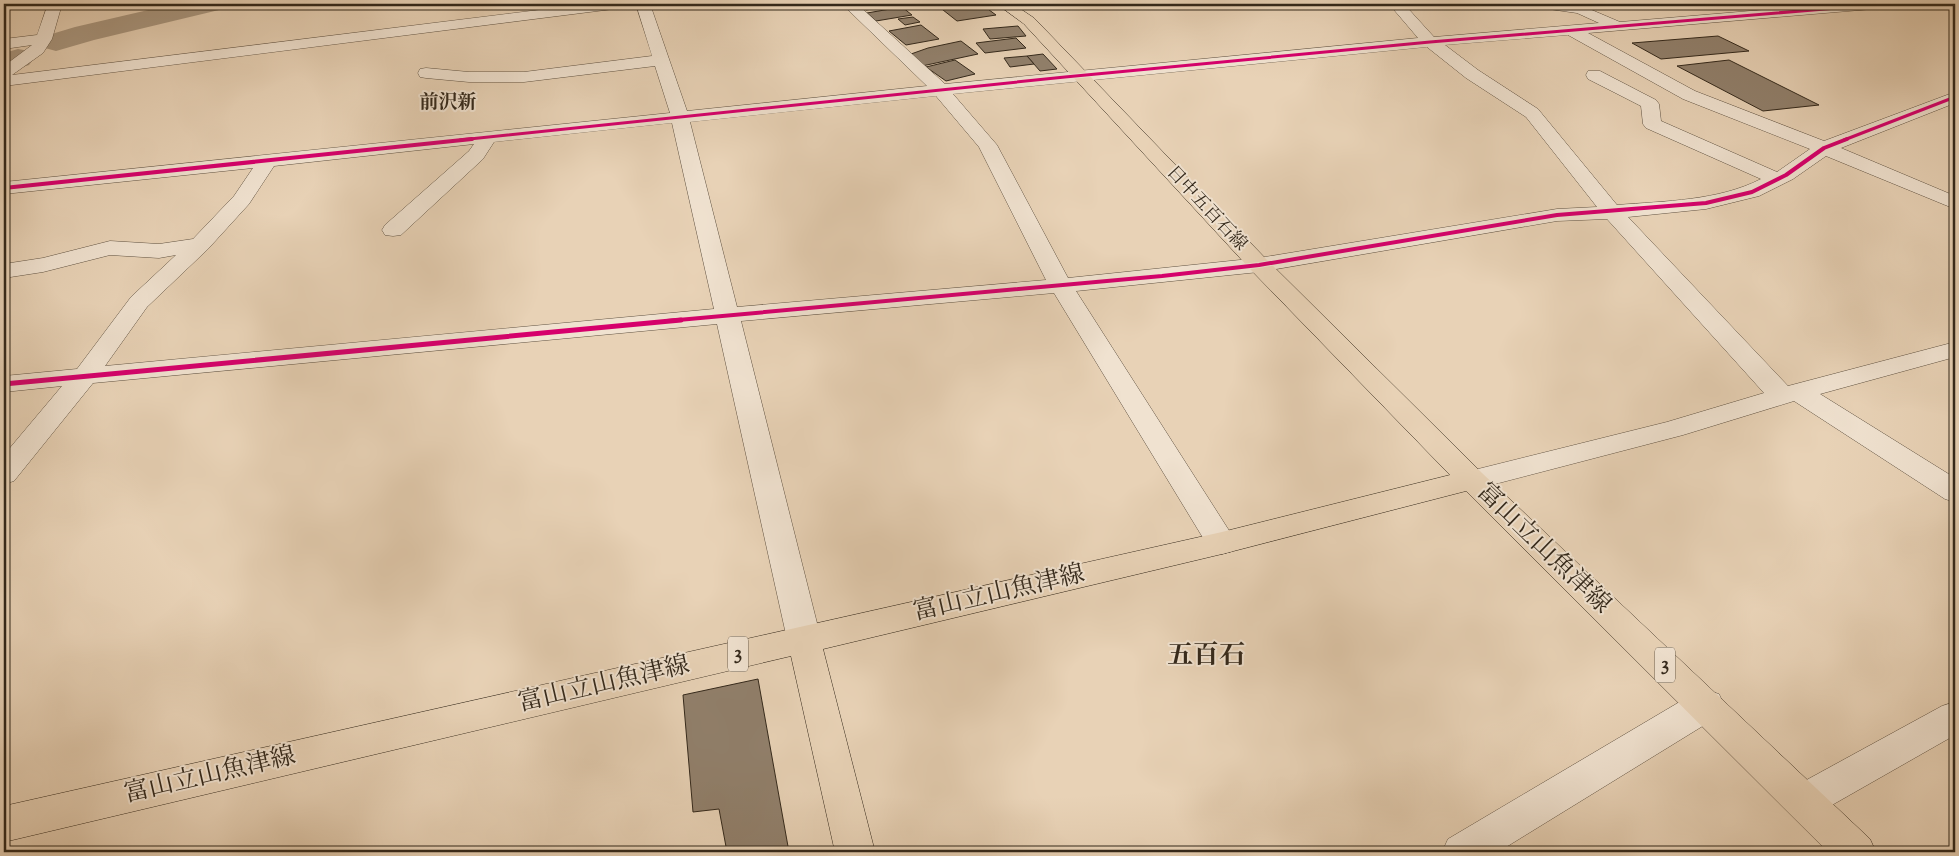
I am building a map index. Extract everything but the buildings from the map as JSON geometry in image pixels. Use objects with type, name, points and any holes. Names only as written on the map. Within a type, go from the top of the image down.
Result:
[{"type":"main road","name":"日中五百石線","points":[[1004,4],[1029,21],[1259,265],[1472,480]]},
{"type":"main road","name":"富山立山魚津線","points":[[4,824],[1222,543],[1472,480],[1856,852]]},
{"type":"main road","points":[[804,639],[854,852]]},
{"type":"street","points":[[4,73],[37,50],[44,39],[55,4]]},
{"type":"street","points":[[4,81],[621,4]]},
{"type":"street","points":[[643,4],[680,117],[804,639]]},
{"type":"street","points":[[849,4],[940,89],[988,145],[1061,286],[1222,543]]},
{"type":"street","points":[[1396,4],[1430,42],[1472,74],[1532,113],[1612,212],[1790,394],[1955,492]]},
{"type":"street","points":[[1542,4],[1580,9],[1619,26]]},
{"type":"street","points":[[4,188],[1081,75],[1430,42],[1884,4]]},
{"type":"street","points":[[1572,30],[1689,95],[1824,148],[1955,203]]},
{"type":"street","points":[[4,44],[44,39]]},
{"type":"street","points":[[426,73],[469,77],[524,77],[662,60]]},
{"type":"street","points":[[1594,75],[1650,104],[1652,124],[1777,179]]},
{"type":"street","points":[[4,384],[268,357],[1061,286],[1259,265],[1557,215],[1706,203],[1752,192],[1777,179],[1824,148],[1955,97]]},
{"type":"street","points":[[393,230],[476,155],[488,137]]},
{"type":"street","points":[[4,474],[84,377],[139,302],[200,244],[242,200],[268,160]]},
{"type":"street","points":[[4,271],[43,265],[110,248],[159,251],[200,244]]},
{"type":"street","points":[[1472,480],[1673,429],[1790,394],[1955,349]]},
{"type":"street","points":[[1462,852],[1706,705]]},
{"type":"street","points":[[1804,801],[1955,717]]},
{"type":"waterway","points":[[56,42],[85,33],[209,4]]},
{"type":"waterway","points":[[4,64],[18,58]]},
{"type":"cycle path","points":[[4,188],[1065,77],[1430,42],[1884,4]]},
{"type":"cycle path","points":[[4,384],[401,345],[1162,276],[1259,265],[1557,215],[1706,203],[1752,192],[1786,175],[1824,148],[1955,97]]},
{"type":"district","name":"前沢新","points":[[448,103]]},
{"type":"district","name":"五百石","points":[[1206,656]]}]
